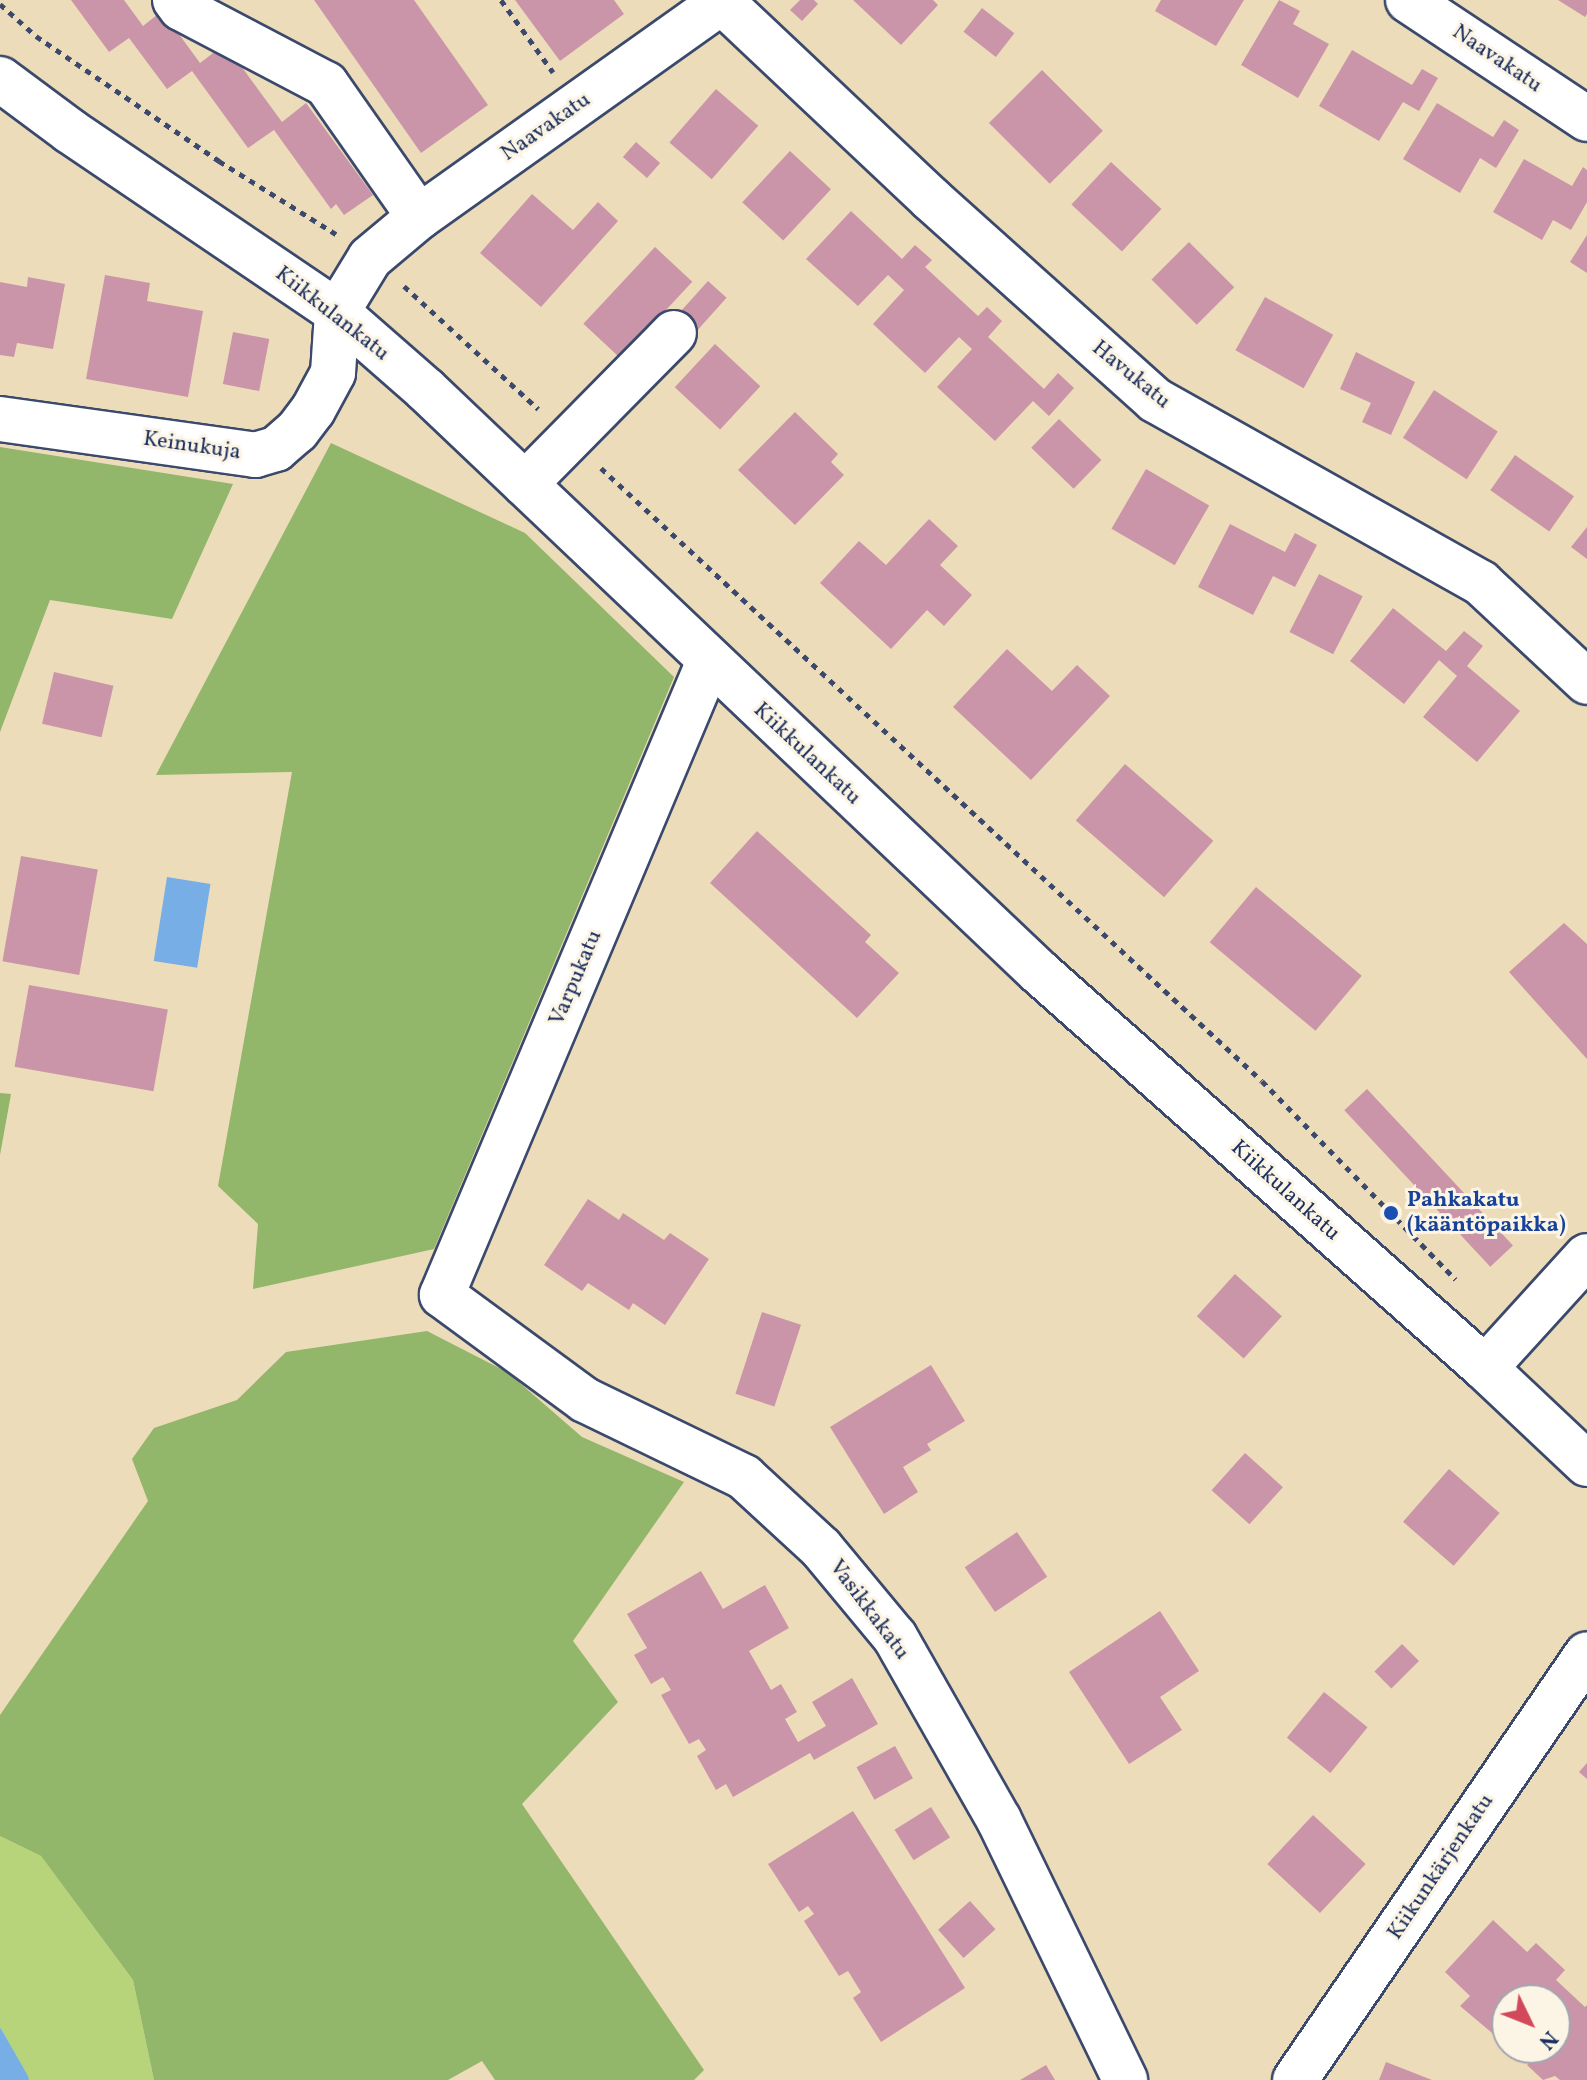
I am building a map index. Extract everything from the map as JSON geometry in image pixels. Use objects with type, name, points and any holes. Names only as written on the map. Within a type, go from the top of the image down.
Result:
[{"type":"street","points":[[175,0],[181,8],[326,84],[419,217]]},
{"type":"street","name":"Naavakatu","points":[[1408,0],[1587,119]]},
{"type":"street","name":"Naavakatu","points":[[337,312],[370,258],[419,217],[723,1]]},
{"type":"street","name":"Havukatu","points":[[723,1],[931,199],[1155,400],[1481,583],[1587,682]]},
{"type":"street","name":"Kiikkulankatu","points":[[0,79],[70,131],[337,312],[425,389],[1039,972],[1485,1368],[1587,1464]]},
{"type":"street","name":"Keinukuja","points":[[0,419],[255,455],[276,449],[297,431],[313,410],[333,373],[337,312]]},
{"type":"street","points":[[525,484],[674,333]]},
{"type":"street","name":"Varpukatu","points":[[442,1295],[709,661]]},
{"type":"street","points":[[1485,1368],[1580,1278]]},
{"type":"street","name":"Vasikkakatu","points":[[442,1295],[585,1400],[744,1477],[821,1548],[895,1637],[999,1820],[1125,2080]]},
{"type":"street","name":"Kiikunkärjenkatu","points":[[1295,2080],[1587,1654]]},
{"type":"path","points":[[501,0],[577,105]]},
{"type":"path","points":[[0,4],[36,36],[370,258],[425,303],[1262,1081],[1457,1280]]},
{"type":"green space","points":[[331,443],[525,533],[674,677],[434,1249],[253,1289],[258,1224],[218,1186],[292,772],[156,775]]},
{"type":"green space","points":[[0,447],[233,484],[172,619],[50,600],[0,732]]},
{"type":"green space","points":[[0,1093],[11,1094],[0,1155]]},
{"type":"green space","points":[[427,1331],[507,1372],[582,1437],[684,1482],[573,1641],[618,1702],[522,1804],[704,2070],[694,2080],[495,2080],[482,2061],[448,2080],[154,2080],[133,1980],[41,1856],[0,1836],[0,1715],[148,1501],[132,1459],[154,1428],[237,1400],[286,1352]]},
{"type":"green space","points":[[0,1836],[41,1856],[133,1980],[154,2080],[29,2080],[0,2027]]},
{"type":"water","points":[[167,877],[210,884],[197,968],[154,961]]},
{"type":"water","points":[[0,2027],[28,2076],[29,2080],[0,2080]]},
{"type":"building","points":[[71,0],[124,0],[143,26],[162,11],[200,63],[225,44],[282,122],[306,103],[373,195],[344,215],[336,204],[331,209],[274,130],[248,148],[192,71],[167,89],[129,38],[109,52]]},
{"type":"building","points":[[314,0],[414,0],[488,105],[421,153]]},
{"type":"building","points":[[515,0],[614,0],[624,14],[560,61]]},
{"type":"building","points":[[800,0],[814,0],[818,4],[802,21],[790,10]]},
{"type":"building","points":[[853,0],[933,0],[938,5],[901,45]]},
{"type":"building","points":[[1161,0],[1244,0],[1216,46],[1155,11]]},
{"type":"building","points":[[1279,0],[1300,11],[1293,24],[1329,44],[1298,98],[1241,65]]},
{"type":"building","points":[[1558,0],[1587,0],[1587,14],[1585,17]]},
{"type":"building","points":[[982,8],[1014,33],[996,57],[964,32]]},
{"type":"building","points":[[1352,50],[1412,85],[1422,69],[1438,78],[1419,111],[1403,102],[1379,141],[1319,106]]},
{"type":"building","points":[[1042,70],[1103,131],[1050,184],[989,123]]},
{"type":"building","points":[[716,89],[758,126],[712,179],[669,143]]},
{"type":"building","points":[[1437,103],[1493,137],[1504,120],[1519,130],[1496,168],[1480,158],[1460,193],[1403,159]]},
{"type":"building","points":[[636,142],[660,163],[647,178],[623,157]]},
{"type":"building","points":[[790,151],[831,189],[783,240],[742,202]]},
{"type":"building","points":[[1524,159],[1572,186],[1583,167],[1587,170],[1587,202],[1571,230],[1553,220],[1542,240],[1493,212]]},
{"type":"building","points":[[1111,162],[1161,209],[1122,251],[1071,204]]},
{"type":"building","points":[[532,194],[573,230],[598,202],[618,221],[541,307],[480,253]]},
{"type":"building","points":[[851,211],[902,259],[915,245],[932,260],[925,267],[978,316],[987,307],[1002,321],[988,337],[1044,389],[1058,373],[1074,388],[1049,416],[1033,401],[995,441],[937,387],[972,349],[959,337],[925,373],[873,324],[904,290],[888,275],[858,306],[806,259]]},
{"type":"building","points":[[1587,235],[1587,273],[1570,262]]},
{"type":"building","points":[[1189,242],[1234,287],[1197,325],[1152,279]]},
{"type":"building","points":[[655,247],[692,282],[621,359],[583,324]]},
{"type":"building","points":[[105,275],[150,283],[147,301],[203,311],[188,397],[86,379]]},
{"type":"building","points":[[28,277],[65,284],[53,349],[17,343],[14,357],[0,355],[0,282],[27,287]]},
{"type":"building","points":[[708,281],[727,298],[694,334],[675,317]]},
{"type":"building","points":[[1265,297],[1333,335],[1304,388],[1235,350]]},
{"type":"building","points":[[233,332],[269,339],[259,391],[223,384]]},
{"type":"building","points":[[715,344],[760,386],[720,429],[675,387]]},
{"type":"building","points":[[1356,352],[1415,382],[1391,435],[1362,422],[1371,403],[1340,389]]},
{"type":"building","points":[[1434,390],[1498,431],[1467,479],[1403,438]]},
{"type":"building","points":[[795,412],[838,454],[831,462],[844,475],[795,525],[738,470]]},
{"type":"building","points":[[1059,419],[1101,460],[1074,489],[1031,448]]},
{"type":"building","points":[[1515,455],[1574,496],[1549,532],[1490,490]]},
{"type":"building","points":[[1146,469],[1209,505],[1175,565],[1112,529]]},
{"type":"building","points":[[929,519],[958,546],[940,565],[972,595],[944,626],[927,610],[891,649],[820,583],[859,541],[886,565]]},
{"type":"building","points":[[1230,524],[1285,552],[1295,533],[1317,545],[1295,587],[1273,576],[1253,615],[1198,587]]},
{"type":"building","points":[[1587,527],[1587,559],[1571,547]]},
{"type":"building","points":[[1319,574],[1363,596],[1333,654],[1289,632]]},
{"type":"building","points":[[1393,608],[1446,651],[1464,631],[1483,646],[1467,666],[1520,711],[1477,762],[1423,717],[1457,676],[1439,660],[1404,704],[1350,661]]},
{"type":"building","points":[[1007,649],[1052,691],[1077,665],[1110,696],[1031,780],[953,707]]},
{"type":"building","points":[[54,672],[113,686],[102,737],[42,724]]},
{"type":"building","points":[[1125,764],[1213,841],[1164,897],[1076,821]]},
{"type":"building","points":[[757,831],[871,935],[865,942],[899,973],[857,1018],[710,883]]},
{"type":"building","points":[[21,856],[98,870],[79,975],[2,961]]},
{"type":"building","points":[[1256,887],[1362,976],[1315,1031],[1210,942]]},
{"type":"building","points":[[1564,923],[1587,944],[1587,1059],[1509,972]]},
{"type":"building","points":[[29,985],[168,1009],[153,1091],[15,1067]]},
{"type":"building","points":[[1367,1089],[1513,1246],[1490,1267],[1344,1110]]},
{"type":"building","points":[[588,1199],[619,1220],[623,1213],[664,1240],[670,1233],[709,1259],[665,1325],[633,1303],[629,1310],[588,1283],[582,1291],[544,1265]]},
{"type":"building","points":[[1235,1274],[1282,1316],[1244,1359],[1197,1316]]},
{"type":"building","points":[[762,1312],[801,1325],[774,1406],[735,1394]]},
{"type":"building","points":[[931,1365],[965,1421],[927,1444],[931,1450],[903,1467],[918,1492],[884,1514],[830,1427]]},
{"type":"building","points":[[1245,1453],[1283,1487],[1249,1524],[1212,1490]]},
{"type":"building","points":[[1449,1469],[1500,1513],[1454,1566],[1403,1522]]},
{"type":"building","points":[[1017,1532],[1047,1577],[995,1612],[965,1567]]},
{"type":"building","points":[[701,1571],[723,1609],[765,1585],[789,1628],[749,1651],[771,1690],[781,1684],[797,1712],[785,1719],[798,1742],[826,1726],[812,1702],[852,1678],[878,1724],[814,1760],[810,1753],[733,1797],[726,1784],[716,1790],[697,1756],[706,1750],[699,1739],[689,1744],[661,1695],[671,1690],[663,1677],[651,1684],[634,1655],[647,1648],[627,1614]]},
{"type":"building","points":[[1160,1611],[1199,1671],[1160,1697],[1182,1730],[1129,1764],[1069,1672]]},
{"type":"building","points":[[1402,1644],[1419,1661],[1391,1689],[1374,1672]]},
{"type":"building","points":[[1324,1692],[1368,1727],[1330,1773],[1287,1738]]},
{"type":"building","points":[[895,1746],[913,1778],[874,1800],[857,1767]]},
{"type":"building","points":[[1587,1763],[1587,1779],[1579,1772]]},
{"type":"building","points":[[931,1807],[950,1838],[914,1860],[895,1830]]},
{"type":"building","points":[[853,1811],[965,1988],[881,2042],[853,1998],[861,1992],[848,1971],[839,1976],[804,1921],[814,1914],[808,1906],[799,1912],[768,1864]]},
{"type":"building","points":[[1313,1815],[1366,1864],[1320,1913],[1267,1864]]},
{"type":"building","points":[[970,1901],[995,1929],[963,1958],[938,1930]]},
{"type":"building","points":[[1493,1920],[1527,1952],[1536,1943],[1565,1970],[1556,1980],[1560,1984],[1491,1984],[1491,2032],[1460,2006],[1470,1996],[1445,1972]]},
{"type":"building","points":[[1571,1994],[1585,2007],[1587,2005],[1587,2080],[1560,2080],[1555,2076],[1543,2080],[1527,2065],[1571,2064]]},
{"type":"building","points":[[1386,2062],[1432,2080],[1379,2080]]},
{"type":"building","points":[[1046,2065],[1055,2080],[1020,2080]]},
{"type":"place","name":"Pahkakatu (kääntöpaikka)","points":[[1391,1213]]}]
